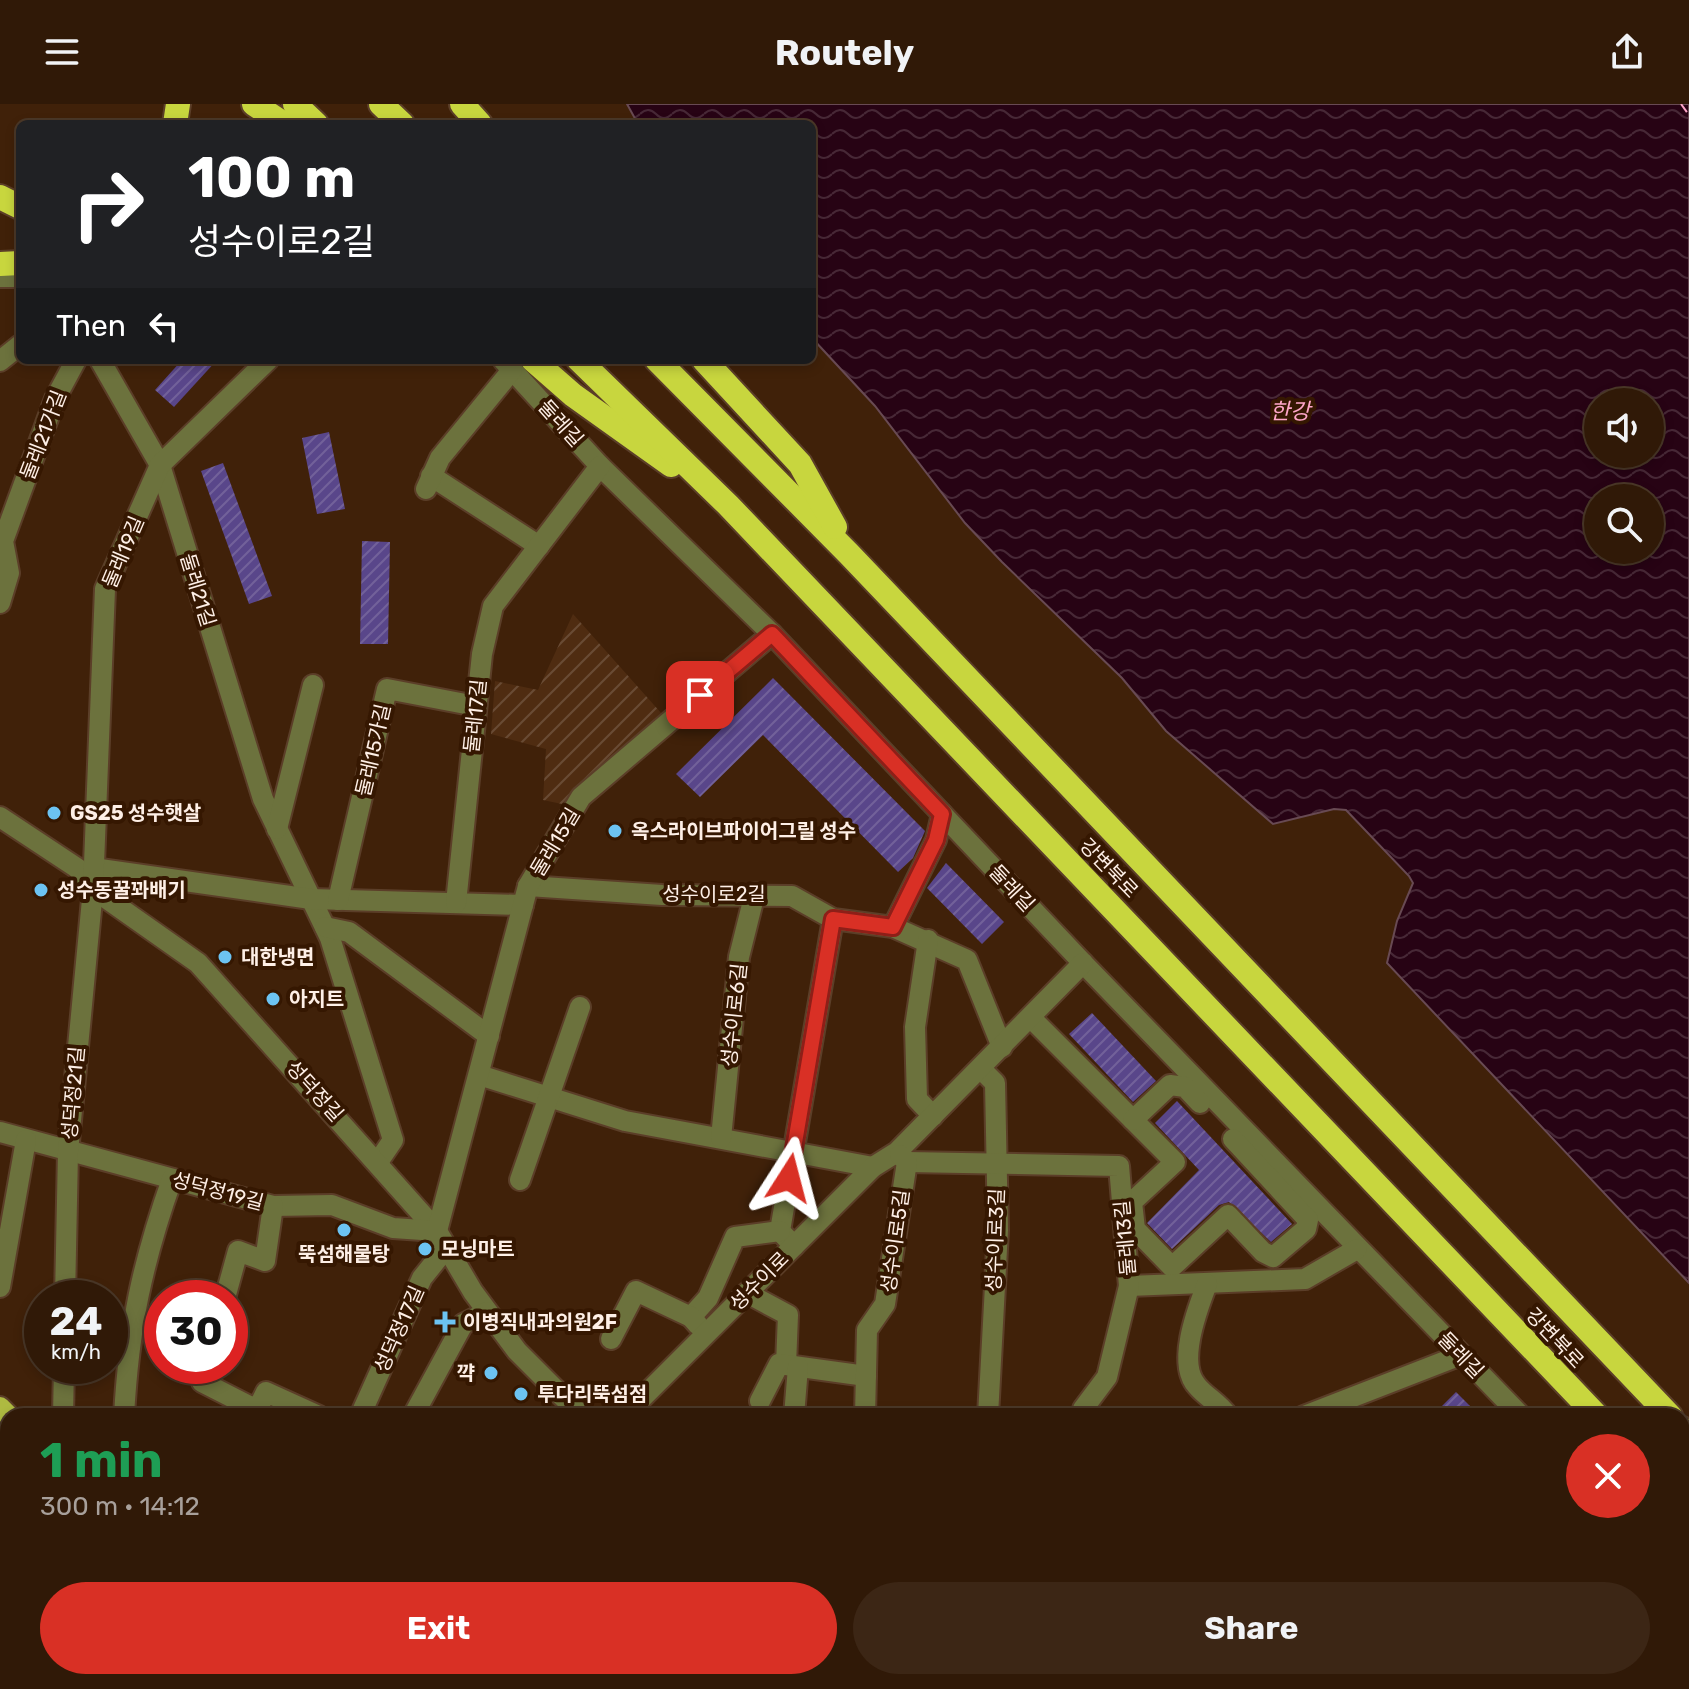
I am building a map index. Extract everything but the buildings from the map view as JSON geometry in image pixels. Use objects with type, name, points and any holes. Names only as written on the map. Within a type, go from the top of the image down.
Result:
[{"type":"highway","points":[[254,104],[278,120]]},
{"type":"highway","points":[[295,104],[313,120]]},
{"type":"highway","points":[[381,104],[398,120]]},
{"type":"highway","points":[[462,104],[476,120]]},
{"type":"highway","points":[[518,364],[573,395],[728,505]]},
{"type":"highway","name":"강변북로","points":[[583,364],[728,505],[1589,1408]]},
{"type":"highway","name":"강변북로","points":[[661,364],[849,554],[1662,1408]]},
{"type":"highway","points":[[708,364],[800,464],[849,554]]},
{"type":"street","points":[[0,361],[16,348]]},
{"type":"street","name":"둘레21가길","points":[[0,603],[9,573],[3,541],[55,399],[74,364]]},
{"type":"street","name":"둘레21길","points":[[102,364],[160,465],[263,799],[325,927],[393,1140],[378,1162]]},
{"type":"street","name":"둘레19길","points":[[93,889],[105,589],[160,465],[264,364]]},
{"type":"street","points":[[515,364],[440,458],[428,483],[539,546]]},
{"type":"street","name":"둘레길","points":[[517,364],[600,466],[772,634],[1083,963],[1513,1408]]},
{"type":"street","name":"둘레17길","points":[[456,903],[482,654],[493,606],[600,466]]},
{"type":"street","name":"둘레15길","points":[[442,1239],[479,1075],[526,896],[581,797],[772,634]]},
{"type":"street","points":[[277,829],[313,685]]},
{"type":"street","name":"둘레15가길","points":[[338,900],[387,689],[476,706]]},
{"type":"street","points":[[893,927],[936,840],[942,814]]},
{"type":"street","name":"성덕정길","points":[[0,817],[77,868],[93,889],[198,963],[378,1162],[442,1239],[487,1312],[517,1351],[574,1408]]},
{"type":"street","points":[[93,868],[311,899],[456,903],[526,896]]},
{"type":"street","name":"성덕정21길","points":[[65,1280],[68,1152],[93,889]]},
{"type":"street","name":"성수이로2길","points":[[526,896],[755,893],[792,896],[833,919],[893,927],[967,960],[1002,1047]]},
{"type":"street","name":"성수이로6길","points":[[721,1138],[739,957],[755,893]]},
{"type":"street","points":[[691,1317],[708,1298],[735,1237],[787,1238],[794,1151],[833,919]]},
{"type":"street","points":[[325,927],[349,932],[489,1036]]},
{"type":"street","points":[[928,940],[915,1027],[917,1099],[933,1116]]},
{"type":"street","name":"성수이로","points":[[632,1408],[747,1293],[787,1238],[873,1167],[902,1157],[933,1116],[1083,963]]},
{"type":"street","points":[[520,1180],[580,1007]]},
{"type":"street","points":[[1031,1018],[1133,1120],[1175,1162],[1132,1202],[1135,1229],[1172,1267],[1228,1215],[1263,1252],[1273,1257],[1306,1229],[1308,1220],[1185,1087],[1170,1085],[1133,1120]]},
{"type":"street","name":"성수이로3길","points":[[981,1069],[995,1083],[997,1163],[998,1230],[988,1408]]},
{"type":"street","points":[[479,1075],[625,1121],[873,1167]]},
{"type":"street","name":"성덕정19길","points":[[0,1132],[273,1206],[332,1205],[393,1228],[442,1239]]},
{"type":"street","points":[[0,1287],[26,1140]]},
{"type":"street","name":"둘레13길","points":[[902,1157],[1119,1166],[1129,1286],[1305,1279],[1357,1249]]},
{"type":"street","name":"성수이로5길","points":[[865,1408],[867,1330],[885,1304],[902,1157]]},
{"type":"street","points":[[124,1408],[128,1343],[146,1251],[172,1179]]},
{"type":"street","points":[[230,1280],[238,1251],[265,1261],[273,1206]]},
{"type":"street","name":"성덕정17길","points":[[364,1408],[442,1239]]},
{"type":"street","points":[[1207,1284],[1189,1339],[1191,1369],[1197,1387],[1221,1408]]},
{"type":"street","points":[[1084,1408],[1107,1377],[1129,1286]]},
{"type":"street","points":[[611,1339],[636,1291],[691,1317],[706,1334]]},
{"type":"street","points":[[747,1293],[788,1315],[794,1408]]},
{"type":"street","points":[[417,1408],[463,1324],[487,1312]]},
{"type":"street","points":[[1325,1408],[1461,1355]]},
{"type":"street","points":[[760,1401],[779,1364],[866,1376]]},
{"type":"street","points":[[63,1408],[64,1384]]},
{"type":"street","points":[[206,1384],[253,1408]]},
{"type":"street","points":[[258,1408],[266,1392],[301,1408]]},
{"type":"shaded area","points":[[573,614],[662,714],[562,804],[543,800],[546,749],[491,734],[495,681],[538,690]]},
{"type":"water","name":"한강","points":[[627,104],[1689,104],[1689,1283],[1387,963],[1397,921],[1413,883],[1409,876],[1346,810],[1334,809],[1273,824],[1166,731],[1122,678],[965,523],[875,406],[816,342],[816,120],[636,120]]},
{"type":"ferry route","points":[[1681,104],[1689,115]]},
{"type":"place","name":"GS25 성수햇살","points":[[54,813]]},
{"type":"place","name":"옥스라이브파이어그릴 성수","points":[[615,831]]},
{"type":"place","name":"성수동꿀꽈배기","points":[[41,890]]},
{"type":"place","name":"대한냉면","points":[[225,957]]},
{"type":"place","name":"아지트","points":[[273,999]]},
{"type":"place","name":"뚝섬해물탕","points":[[344,1230]]},
{"type":"place","name":"모닝마트","points":[[425,1249]]},
{"type":"place","name":"이병직내과의원2F","points":[[445,1322]]},
{"type":"place","name":"꺅","points":[[491,1373]]},
{"type":"place","name":"투다리뚝섬점","points":[[521,1394]]},
{"type":"route","points":[[700,695],[772,634],[942,814],[936,840],[893,927],[833,919],[789,1178]]}]
